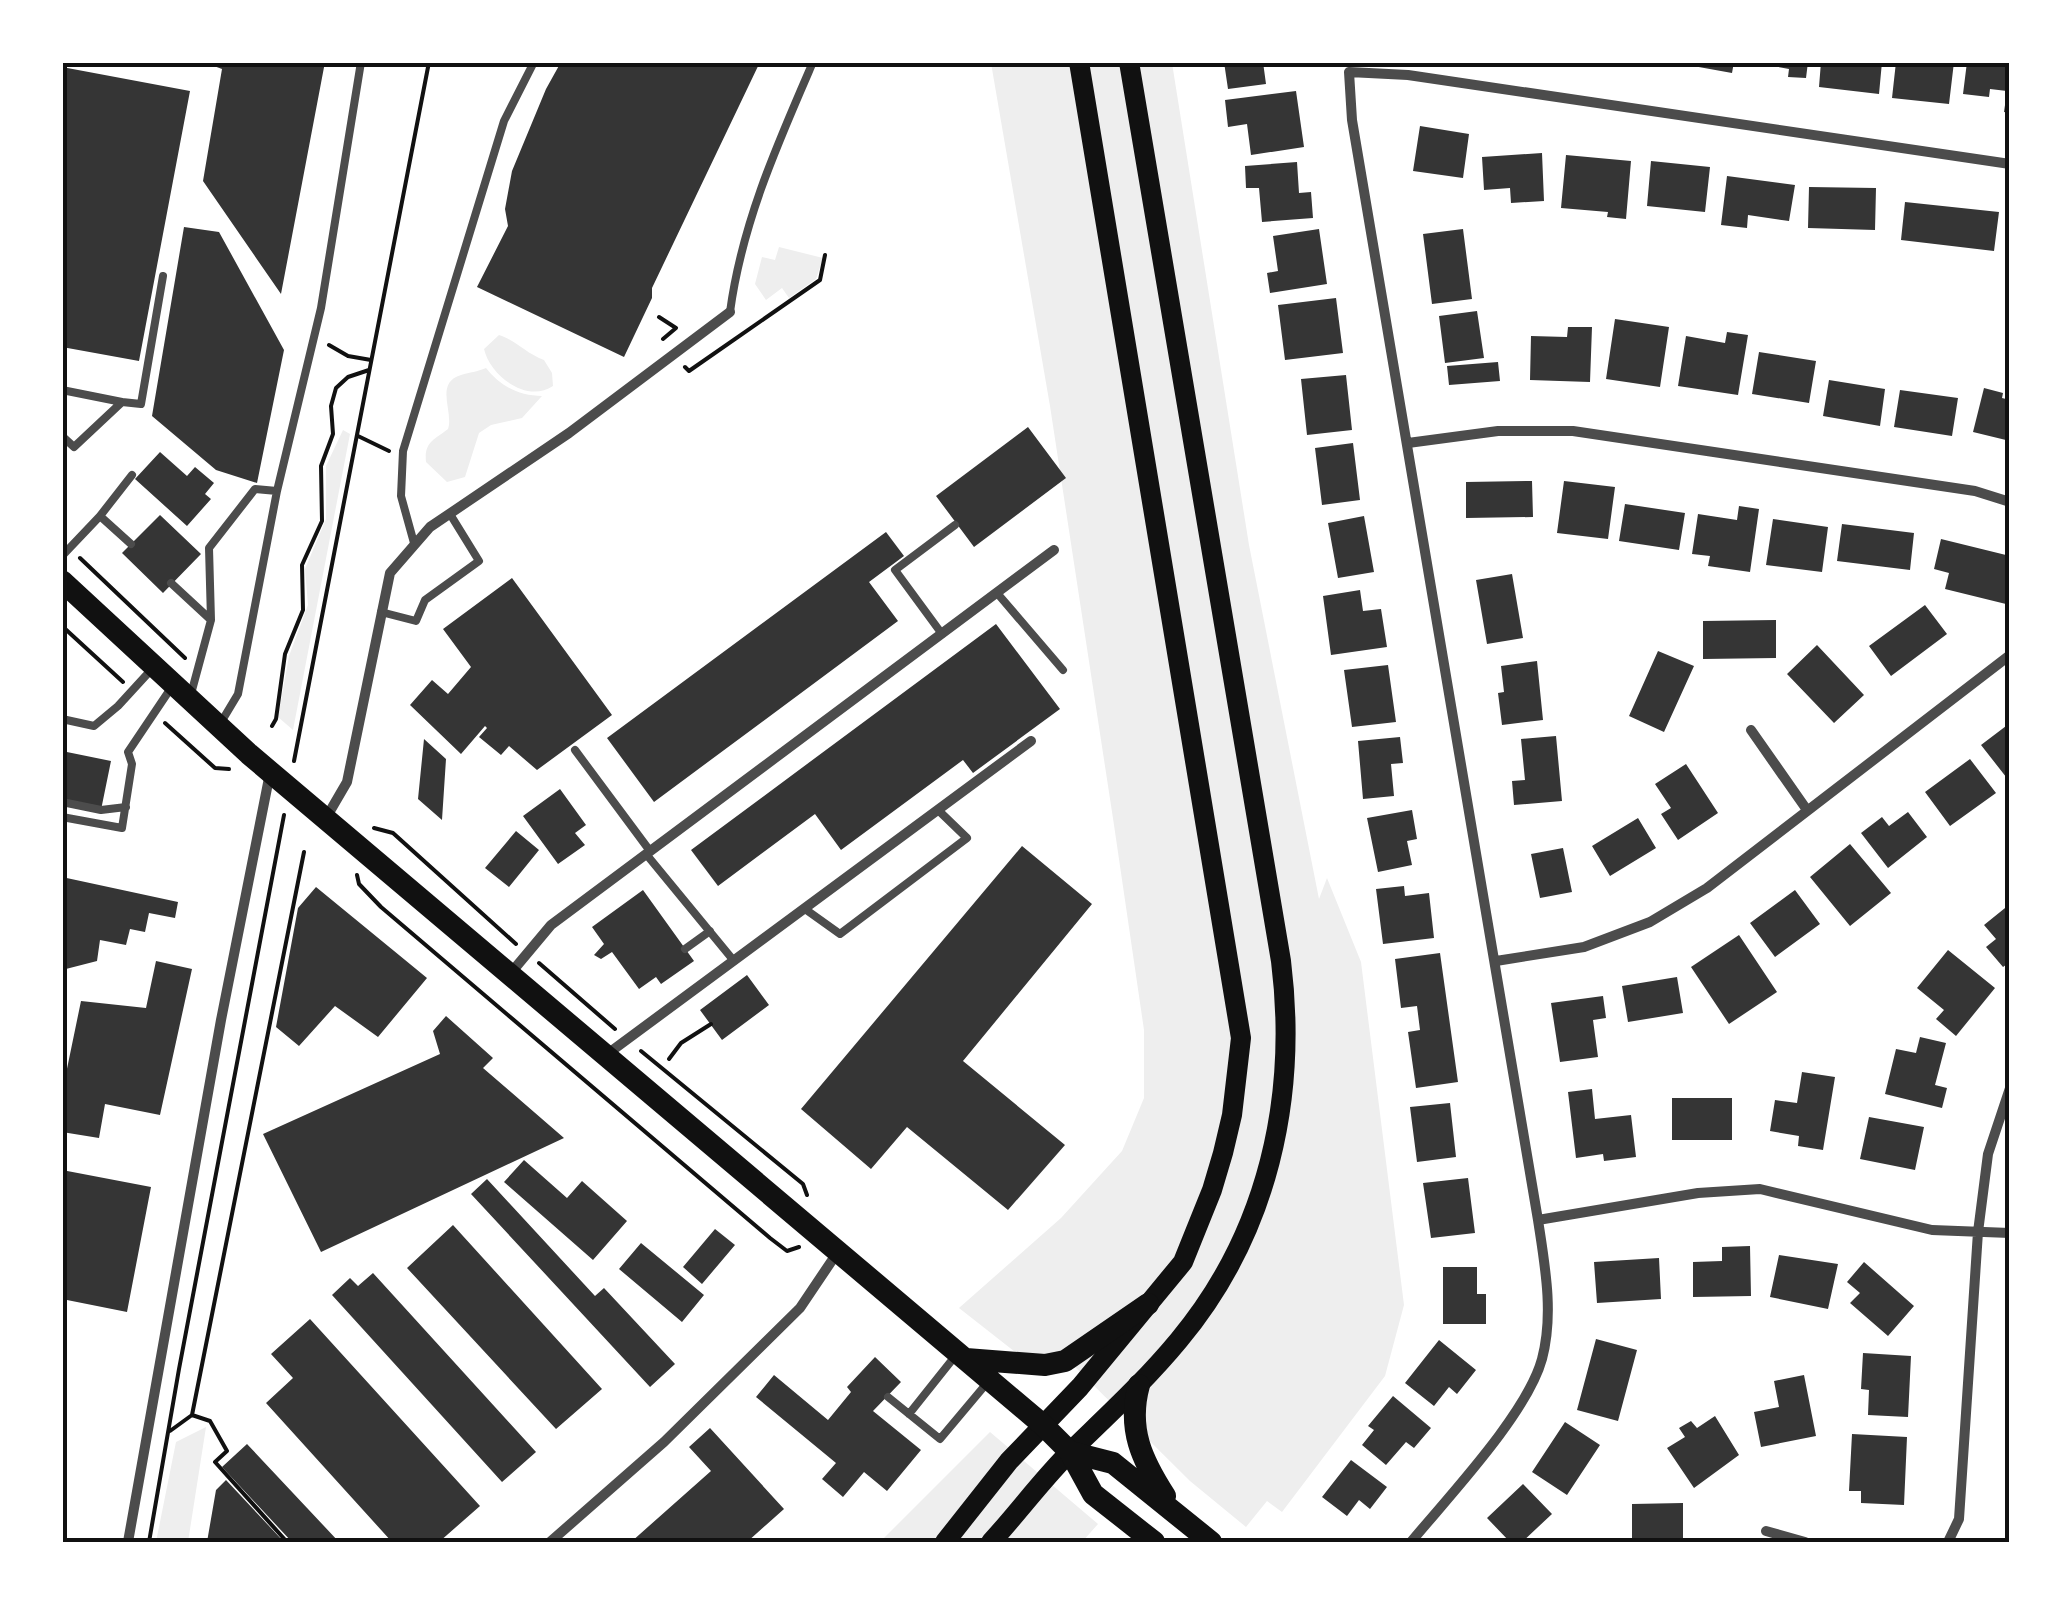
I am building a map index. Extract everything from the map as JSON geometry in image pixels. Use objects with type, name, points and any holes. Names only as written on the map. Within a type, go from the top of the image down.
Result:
[{"type":"main road","points":[[945,1542],[1009,1461],[1080,1387],[1183,1262],[1212,1190],[1232,1115],[1241,1038],[1079,62]]},
{"type":"main road","points":[[992,1542],[1070,1452],[1139,1385],[1200,1312],[1251,1222],[1281,1118],[1288,1039],[1281,960],[1129,62]]},
{"type":"main road","points":[[62,581],[270,772],[1044,1425],[1070,1452],[1093,1494],[1154,1542]]},
{"type":"main road","points":[[962,1356],[1045,1365],[1064,1361],[1148,1304]]},
{"type":"main road","points":[[1139,1385],[1134,1412],[1136,1441],[1148,1470],[1178,1516]]},
{"type":"main road","points":[[1070,1452],[1113,1462],[1211,1542]]},
{"type":"street","points":[[1411,1542],[1508,1422],[1534,1381],[1542,1360],[1548,1312],[1538,1220],[1352,120],[1349,72],[1408,76],[2010,164]]},
{"type":"street","points":[[325,819],[347,782],[390,573],[430,527],[730,312]]},
{"type":"street","points":[[1408,443],[1498,431],[1573,431],[1974,491],[2010,502]]},
{"type":"street","points":[[510,975],[551,925],[1054,550]]},
{"type":"street","points":[[1496,961],[1584,946],[1650,922],[1707,888],[2010,655]]},
{"type":"street","points":[[1751,730],[1807,810]]},
{"type":"street","points":[[606,1055],[1031,742]]},
{"type":"street","points":[[128,1542],[221,1020],[270,772]]},
{"type":"street","points":[[1948,1542],[1958,1518],[1978,1232],[1988,1154],[2010,1088]]},
{"type":"street","points":[[1538,1220],[1698,1193],[1760,1189],[1932,1230],[2010,1234]]},
{"type":"street","points":[[550,1542],[664,1442],[800,1308],[838,1251]]},
{"type":"street","points":[[1766,1532],[1805,1542]]},
{"type":"lane","points":[[219,728],[238,694],[277,491],[313,337],[361,62]]},
{"type":"lane","points":[[414,544],[401,496],[402,458],[504,121],[534,62]]},
{"type":"lane","points":[[730,312],[737,260],[771,157],[814,62]]},
{"type":"lane","points":[[62,390],[141,404],[163,276]]},
{"type":"lane","points":[[62,436],[74,447],[122,402]]},
{"type":"lane","points":[[62,556],[132,474]]},
{"type":"lane","points":[[62,817],[122,828],[132,764],[128,752],[181,693],[211,620],[209,548],[256,489],[277,491]]},
{"type":"lane","points":[[382,612],[416,621],[424,600],[478,560],[450,514]]},
{"type":"lane","points":[[100,516],[131,544]]},
{"type":"lane","points":[[942,634],[895,570],[955,525]]},
{"type":"lane","points":[[172,583],[211,620]]},
{"type":"lane","points":[[997,593],[1063,670]]},
{"type":"lane","points":[[62,719],[94,726],[154,666]]},
{"type":"lane","points":[[575,750],[648,852],[734,961]]},
{"type":"lane","points":[[62,802],[101,810],[126,807]]},
{"type":"lane","points":[[804,909],[840,934],[967,838],[938,810]]},
{"type":"lane","points":[[686,949],[710,931]]},
{"type":"lane","points":[[910,1414],[962,1356]]},
{"type":"lane","points":[[888,1397],[940,1439],[990,1380]]},
{"type":"path","points":[[315,653],[430,62]]},
{"type":"path","points":[[682,364],[689,372],[820,280],[825,256]]},
{"type":"path","points":[[659,317],[676,328],[662,339]]},
{"type":"path","points":[[313,337],[348,356],[371,360]]},
{"type":"path","points":[[272,726],[284,654],[303,610],[302,565],[322,522],[321,466],[333,434],[331,406],[336,388],[348,377],[369,370]]},
{"type":"path","points":[[358,436],[402,458]]},
{"type":"path","points":[[79,556],[184,656]]},
{"type":"path","points":[[62,626],[106,666]]},
{"type":"path","points":[[173,732],[215,768]]},
{"type":"path","points":[[393,834],[613,1027]]},
{"type":"path","points":[[353,842],[358,884],[381,907],[779,1244]]},
{"type":"path","points":[[170,1431],[192,1416],[304,852]]},
{"type":"path","points":[[149,1542],[261,931]]},
{"type":"path","points":[[669,1059],[681,1043],[711,1024]]},
{"type":"path","points":[[192,1416],[210,1421],[227,1451],[215,1462],[287,1542]]},
{"type":"shaded area","points":[[991,63],[1172,63],[1249,545],[1319,899],[1327,878],[1361,962],[1404,1305],[1385,1376],[1282,1512],[1267,1501],[1246,1527],[1190,1481],[1066,1358],[1019,1355],[959,1308],[1061,1218],[1122,1151],[1144,1098],[1144,1030],[1114,825],[1050,406]]},
{"type":"shaded area","points":[[779,247],[823,258],[816,279],[789,298],[782,288],[766,300],[755,284],[762,257],[775,260]]},
{"type":"shaded area","points":[[499,335],[544,360],[552,373],[553,386],[532,391],[501,377],[484,349]]},
{"type":"shaded area","points":[[486,368],[511,389],[542,396],[522,418],[491,425],[479,433],[465,477],[447,482],[426,462],[426,455],[431,442],[448,429],[448,384],[461,375]]},
{"type":"shaded area","points":[[343,430],[350,434],[293,730],[278,717],[289,656],[308,605],[305,569],[326,519],[326,466]]},
{"type":"shaded area","points":[[206,1427],[188,1542],[156,1542],[176,1442]]},
{"type":"shaded area","points":[[990,1432],[1098,1524],[1082,1542],[880,1542]]},
{"type":"building","points":[[203,62],[325,62],[281,294],[203,181],[222,69]]},
{"type":"building","points":[[561,62],[760,62],[652,288],[652,298],[624,357],[477,287],[508,226],[505,209],[512,171]]},
{"type":"building","points":[[1224,62],[1263,62],[1266,84],[1228,89]]},
{"type":"building","points":[[1671,62],[1734,62],[1732,73]]},
{"type":"building","points":[[1752,62],[1808,62],[1806,78],[1788,77],[1789,69]]},
{"type":"building","points":[[1821,62],[1882,62],[1879,94],[1819,87]]},
{"type":"building","points":[[1896,62],[1954,62],[1949,104],[1892,98]]},
{"type":"building","points":[[1967,62],[2010,62],[2010,113],[2004,112],[2007,91],[1990,89],[1989,97],[1963,94]]},
{"type":"building","points":[[62,67],[190,91],[139,361],[62,347]]},
{"type":"building","points":[[1296,91],[1304,147],[1251,155],[1247,124],[1228,127],[1225,100]]},
{"type":"building","points":[[1420,126],[1469,134],[1463,178],[1413,171]]},
{"type":"building","points":[[1542,153],[1544,201],[1511,203],[1510,188],[1484,190],[1482,157]]},
{"type":"building","points":[[1566,155],[1631,161],[1626,219],[1607,217],[1608,212],[1561,208]]},
{"type":"building","points":[[1651,161],[1710,167],[1705,212],[1647,206]]},
{"type":"building","points":[[1297,162],[1299,193],[1311,192],[1313,218],[1262,222],[1259,188],[1246,188],[1245,166]]},
{"type":"building","points":[[1727,176],[1795,185],[1789,221],[1748,215],[1747,228],[1721,225]]},
{"type":"building","points":[[1809,187],[1876,188],[1875,230],[1808,228]]},
{"type":"building","points":[[1905,202],[1999,212],[1994,251],[1901,240]]},
{"type":"building","points":[[184,227],[219,232],[284,350],[257,483],[216,470],[152,416]]},
{"type":"building","points":[[1319,229],[1327,284],[1270,293],[1267,273],[1278,271],[1273,236]]},
{"type":"building","points":[[1463,229],[1472,299],[1432,304],[1423,234]]},
{"type":"building","points":[[1336,298],[1343,353],[1285,360],[1278,305]]},
{"type":"building","points":[[1477,311],[1484,358],[1445,363],[1439,316]]},
{"type":"building","points":[[1615,319],[1669,327],[1660,387],[1606,379]]},
{"type":"building","points":[[1568,327],[1592,327],[1590,382],[1530,380],[1531,336],[1567,337]]},
{"type":"building","points":[[1727,332],[1748,335],[1738,395],[1678,386],[1686,336],[1725,343]]},
{"type":"building","points":[[1759,352],[1816,361],[1809,403],[1752,394]]},
{"type":"building","points":[[1498,362],[1500,381],[1449,385],[1447,366]]},
{"type":"building","points":[[1346,375],[1352,430],[1307,435],[1301,379]]},
{"type":"building","points":[[1829,380],[1885,389],[1880,426],[1823,416]]},
{"type":"building","points":[[1984,388],[2003,393],[2002,398],[2010,400],[2010,441],[1973,432]]},
{"type":"building","points":[[1900,390],[1958,398],[1952,436],[1894,427]]},
{"type":"building","points":[[1028,427],[1066,478],[974,547],[936,496]]},
{"type":"building","points":[[1353,443],[1360,500],[1322,505],[1315,448]]},
{"type":"building","points":[[160,452],[187,476],[195,467],[214,483],[205,494],[211,499],[187,526],[135,479]]},
{"type":"building","points":[[1532,481],[1533,517],[1466,518],[1466,482]]},
{"type":"building","points":[[1564,481],[1615,487],[1608,539],[1557,533]]},
{"type":"building","points":[[1625,504],[1685,513],[1679,550],[1619,541]]},
{"type":"building","points":[[1739,506],[1759,509],[1750,572],[1708,566],[1710,556],[1692,554],[1698,514],[1737,520]]},
{"type":"building","points":[[160,515],[201,554],[163,593],[122,553]]},
{"type":"building","points":[[1364,516],[1374,572],[1338,578],[1328,523]]},
{"type":"building","points":[[1773,519],[1828,527],[1822,572],[1766,565]]},
{"type":"building","points":[[1842,524],[1914,533],[1910,570],[1837,561]]},
{"type":"building","points":[[886,532],[904,556],[869,582],[898,621],[654,802],[607,738]]},
{"type":"building","points":[[1941,539],[2010,556],[2010,605],[1945,589],[1949,573],[1934,569]]},
{"type":"building","points":[[1512,574],[1523,638],[1487,644],[1476,580]]},
{"type":"building","points":[[512,578],[612,715],[537,770],[509,746],[501,755],[479,737],[485,726],[461,754],[410,705],[432,680],[448,694],[471,667],[443,629]]},
{"type":"building","points":[[1360,590],[1363,611],[1381,609],[1387,647],[1331,655],[1323,596]]},
{"type":"building","points":[[1925,605],[1947,634],[1891,676],[1869,646]]},
{"type":"building","points":[[1776,620],[1776,658],[1703,659],[1703,621]]},
{"type":"building","points":[[996,624],[1060,709],[973,773],[963,760],[841,850],[815,814],[718,886],[691,850]]},
{"type":"building","points":[[1817,645],[1864,695],[1834,723],[1787,674]]},
{"type":"building","points":[[1658,651],[1694,666],[1664,732],[1629,716]]},
{"type":"building","points":[[1537,661],[1543,720],[1502,725],[1498,693],[1504,692],[1501,666]]},
{"type":"building","points":[[1388,665],[1396,722],[1352,727],[1344,670]]},
{"type":"building","points":[[2010,723],[2010,782],[1981,745]]},
{"type":"building","points":[[1556,736],[1562,801],[1514,805],[1512,781],[1525,780],[1521,739]]},
{"type":"building","points":[[1400,737],[1403,763],[1391,764],[1394,796],[1363,799],[1358,741]]},
{"type":"building","points":[[424,739],[446,759],[442,820],[418,799]]},
{"type":"building","points":[[62,751],[111,761],[101,810],[62,802]]},
{"type":"building","points":[[1970,759],[1996,793],[1950,826],[1925,792]]},
{"type":"building","points":[[1686,764],[1718,813],[1678,840],[1661,814],[1671,808],[1655,784]]},
{"type":"building","points":[[560,789],[586,825],[575,833],[585,845],[558,864],[523,816]]},
{"type":"building","points":[[1412,810],[1417,839],[1407,841],[1412,865],[1378,872],[1367,818]]},
{"type":"building","points":[[1908,812],[1927,837],[1888,868],[1861,833],[1882,817],[1889,826]]},
{"type":"building","points":[[1638,818],[1656,848],[1610,876],[1592,846]]},
{"type":"building","points":[[516,831],[539,850],[509,887],[485,868]]},
{"type":"building","points":[[1850,844],[1891,893],[1850,926],[1810,877]]},
{"type":"building","points":[[1022,846],[1092,904],[963,1061],[1065,1145],[1008,1210],[907,1127],[871,1169],[801,1109]]},
{"type":"building","points":[[1563,848],[1572,892],[1540,898],[1531,854]]},
{"type":"building","points":[[62,877],[178,902],[175,918],[149,913],[145,932],[130,929],[126,945],[100,940],[97,961],[62,970]]},
{"type":"building","points":[[1404,886],[1405,896],[1429,893],[1434,938],[1383,944],[1376,889]]},
{"type":"building","points":[[316,887],[427,978],[378,1037],[335,1006],[299,1046],[276,1027],[298,908]]},
{"type":"building","points":[[643,890],[694,961],[661,984],[656,977],[639,989],[612,952],[601,959],[594,955],[604,944],[592,927]]},
{"type":"building","points":[[1795,890],[1820,924],[1775,957],[1750,923]]},
{"type":"building","points":[[2010,904],[2010,962],[2003,967],[1986,947],[1996,939],[1984,925]]},
{"type":"building","points":[[1739,935],[1777,992],[1729,1024],[1691,967]]},
{"type":"building","points":[[1948,950],[1995,988],[1956,1036],[1936,1019],[1944,1010],[1917,988]]},
{"type":"building","points":[[1440,953],[1458,1082],[1416,1088],[1408,1032],[1420,1030],[1417,1006],[1401,1008],[1395,959]]},
{"type":"building","points":[[156,961],[192,969],[160,1115],[105,1104],[99,1138],[62,1132],[62,1093],[81,1001],[146,1008]]},
{"type":"building","points":[[747,975],[769,1005],[722,1040],[700,1010]]},
{"type":"building","points":[[1677,977],[1683,1013],[1628,1022],[1622,986]]},
{"type":"building","points":[[1603,996],[1606,1018],[1593,1020],[1598,1057],[1560,1062],[1551,1003]]},
{"type":"building","points":[[446,1016],[493,1058],[483,1068],[564,1138],[321,1252],[263,1134],[440,1054],[433,1031]]},
{"type":"building","points":[[1920,1037],[1946,1043],[1935,1085],[1947,1088],[1942,1108],[1885,1094],[1896,1049],[1916,1053]]},
{"type":"building","points":[[1802,1072],[1835,1077],[1823,1150],[1798,1146],[1799,1136],[1770,1131],[1775,1100],[1797,1103]]},
{"type":"building","points":[[1592,1089],[1595,1119],[1631,1115],[1636,1157],[1604,1161],[1603,1154],[1576,1158],[1568,1092]]},
{"type":"building","points":[[1672,1098],[1732,1098],[1732,1140],[1672,1140]]},
{"type":"building","points":[[1450,1103],[1456,1157],[1417,1162],[1410,1107]]},
{"type":"building","points":[[1869,1117],[1924,1127],[1915,1170],[1860,1159]]},
{"type":"building","points":[[524,1160],[567,1198],[582,1181],[627,1221],[593,1260],[504,1182]]},
{"type":"building","points":[[62,1170],[151,1187],[127,1312],[62,1299]]},
{"type":"building","points":[[1468,1178],[1475,1233],[1431,1238],[1423,1183]]},
{"type":"building","points":[[487,1179],[595,1296],[604,1288],[675,1364],[650,1387],[471,1194]]},
{"type":"building","points":[[453,1225],[602,1389],[556,1429],[407,1268]]},
{"type":"building","points":[[715,1229],[735,1245],[702,1284],[683,1267]]},
{"type":"building","points":[[641,1243],[704,1295],[682,1322],[619,1269]]},
{"type":"building","points":[[1750,1246],[1751,1296],[1693,1297],[1693,1262],[1722,1261],[1722,1247]]},
{"type":"building","points":[[1779,1255],[1838,1264],[1828,1309],[1770,1297]]},
{"type":"building","points":[[1659,1258],[1661,1299],[1597,1303],[1594,1262]]},
{"type":"building","points":[[1864,1262],[1914,1306],[1888,1336],[1850,1303],[1860,1293],[1847,1282]]},
{"type":"building","points":[[1443,1267],[1477,1267],[1477,1294],[1486,1294],[1486,1324],[1443,1324]]},
{"type":"building","points":[[373,1273],[536,1452],[502,1482],[332,1295],[350,1278],[358,1286]]},
{"type":"building","points":[[310,1319],[480,1506],[439,1542],[392,1542],[266,1403],[293,1378],[271,1354]]},
{"type":"building","points":[[1596,1339],[1637,1350],[1618,1421],[1577,1410]]},
{"type":"building","points":[[1439,1340],[1476,1370],[1457,1394],[1449,1387],[1434,1406],[1405,1383]]},
{"type":"building","points":[[1863,1353],[1911,1356],[1908,1417],[1868,1415],[1869,1390],[1861,1389]]},
{"type":"building","points":[[875,1357],[901,1382],[873,1411],[921,1450],[887,1491],[864,1472],[843,1497],[822,1479],[836,1463],[756,1397],[774,1375],[828,1420],[851,1392],[847,1387]]},
{"type":"building","points":[[1804,1375],[1816,1436],[1761,1447],[1754,1412],[1779,1407],[1774,1381]]},
{"type":"building","points":[[1393,1396],[1431,1428],[1414,1448],[1406,1442],[1386,1465],[1362,1445],[1374,1430],[1368,1426]]},
{"type":"building","points":[[1715,1416],[1739,1455],[1694,1488],[1667,1448],[1685,1437],[1679,1428],[1691,1421],[1697,1428]]},
{"type":"building","points":[[1565,1422],[1600,1445],[1567,1495],[1532,1472]]},
{"type":"building","points":[[710,1428],[784,1509],[747,1542],[631,1542],[711,1471],[689,1447]]},
{"type":"building","points":[[1852,1434],[1907,1437],[1904,1505],[1861,1503],[1861,1491],[1849,1491]]},
{"type":"building","points":[[247,1444],[339,1542],[292,1542],[222,1467]]},
{"type":"building","points":[[1351,1460],[1387,1487],[1370,1509],[1359,1500],[1347,1516],[1322,1497]]},
{"type":"building","points":[[226,1480],[284,1542],[207,1542],[216,1490]]},
{"type":"building","points":[[1523,1484],[1552,1514],[1522,1542],[1510,1542],[1487,1518]]},
{"type":"building","points":[[1683,1503],[1683,1542],[1632,1542],[1632,1504]]}]
